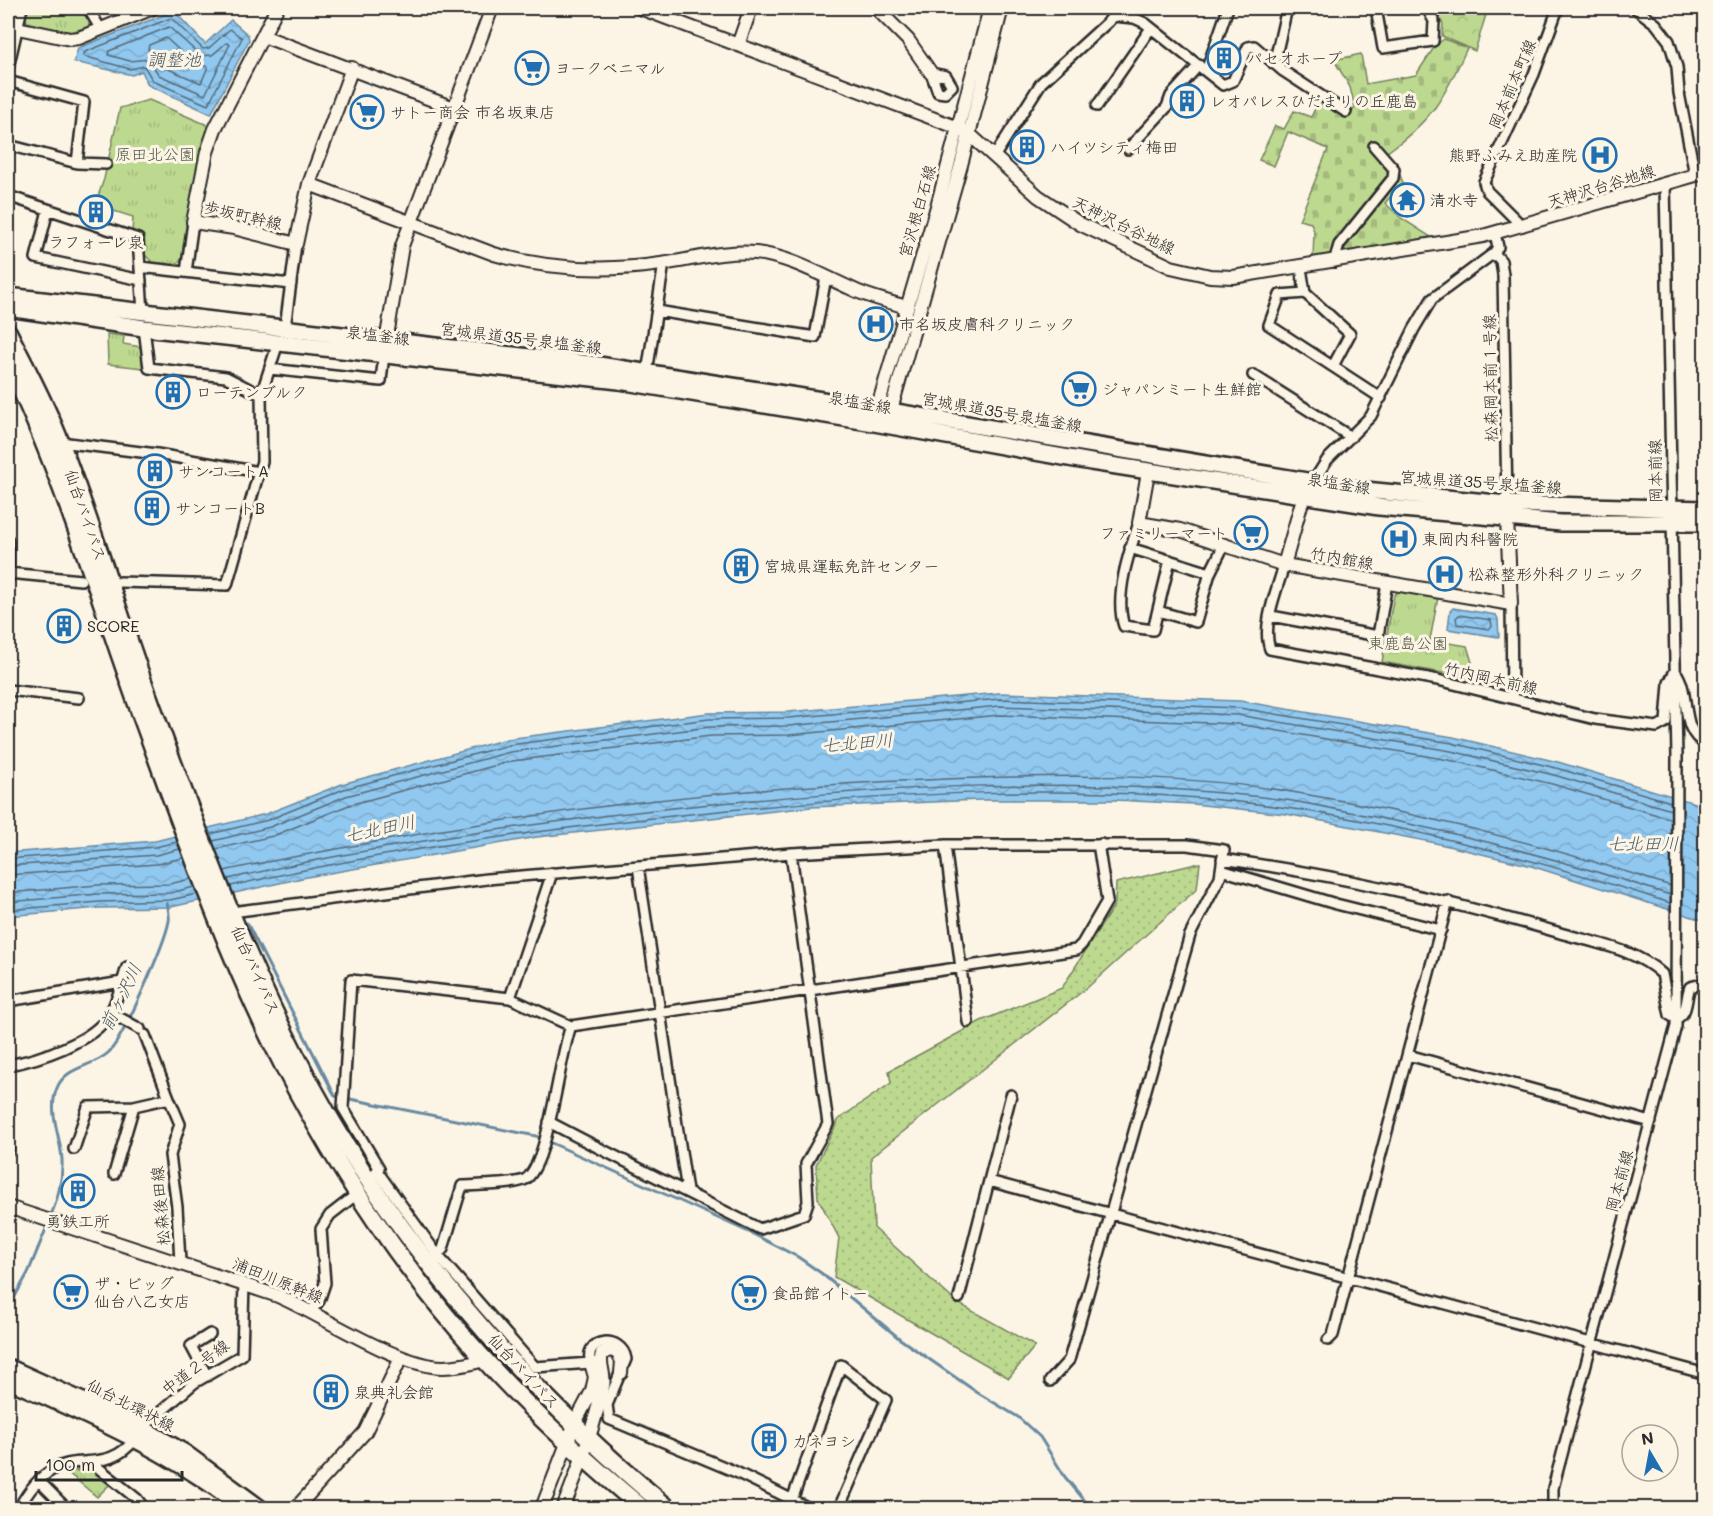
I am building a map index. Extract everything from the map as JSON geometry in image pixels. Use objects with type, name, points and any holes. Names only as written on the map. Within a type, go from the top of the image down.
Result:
[{"type":"highway","name":"仙台バイパス","points":[[8,332],[60,442],[149,716]]},
{"type":"highway","name":"仙台バイパス","points":[[8,362],[45,448],[231,919],[284,1065],[357,1194],[431,1297],[484,1360],[567,1443],[642,1509]]},
{"type":"highway","name":"仙台バイパス","points":[[231,919],[296,1057],[464,1308],[588,1438],[668,1509]]},
{"type":"main road","name":"宮城県道35号泉塩釜線","points":[[8,296],[285,328],[385,347],[647,373],[882,417],[1507,512],[1672,516],[1706,508]]},
{"type":"main road","name":"泉塩釜線","points":[[8,308],[144,328],[278,343],[385,347],[882,417],[1148,472],[1304,496],[1402,510],[1507,512]]},
{"type":"main road","points":[[1672,516],[1706,523]]},
{"type":"main road","name":"仙台北環状線","points":[[8,1367],[139,1433],[244,1509]]},
{"type":"main road","name":"仙台北環状線","points":[[8,1380],[185,1453],[260,1509]]},
{"type":"street","points":[[8,68],[13,27],[22,8]]},
{"type":"street","points":[[88,8],[100,28]]},
{"type":"street","points":[[13,27],[70,39],[79,38],[150,8]]},
{"type":"street","name":"歩坂町幹線","points":[[277,8],[215,129],[205,162],[193,222],[234,228],[296,244],[309,184],[352,68]]},
{"type":"street","points":[[270,369],[381,381],[397,267],[410,222],[492,8]]},
{"type":"street","name":"天神沢台谷地線","points":[[640,8],[956,127],[968,133],[1038,196],[1064,215],[1171,267],[1210,276],[1233,277],[1301,268],[1495,233],[1700,174]]},
{"type":"street","points":[[738,45],[751,8]]},
{"type":"street","points":[[876,8],[908,40],[931,73]]},
{"type":"street","name":"宮沢根白石線","points":[[882,417],[906,307],[936,210],[956,127],[990,8]]},
{"type":"street","points":[[882,417],[968,133],[1002,8]]},
{"type":"street","points":[[1128,149],[1167,107],[1171,96],[1203,68],[1228,8]]},
{"type":"street","points":[[1274,64],[1287,8]]},
{"type":"street","points":[[1376,8],[1383,48],[1433,41],[1434,21],[1427,8]]},
{"type":"street","name":"岡本前本町線","points":[[1522,226],[1487,191],[1485,182],[1487,172],[1534,74],[1558,8]]},
{"type":"street","points":[[1635,8],[1656,24],[1669,41],[1677,67],[1679,93],[1700,174]]},
{"type":"street","points":[[994,156],[1041,83],[1114,12],[1134,18],[1151,28],[1224,85],[1233,81],[1248,47],[1254,46],[1274,64],[1346,112]]},
{"type":"street","points":[[1097,106],[1151,28]]},
{"type":"street","points":[[263,36],[454,108]]},
{"type":"street","points":[[8,81],[84,102],[76,163]]},
{"type":"street","points":[[8,145],[76,163],[106,164]]},
{"type":"street","points":[[1335,262],[1339,245],[1393,178],[1394,169],[1374,146]]},
{"type":"street","points":[[309,184],[524,262],[595,270],[738,252],[757,253],[794,262],[852,290],[906,307]]},
{"type":"street","name":"岡本前線","points":[[1553,1509],[1553,1488],[1676,1022],[1677,756],[1665,184]]},
{"type":"street","points":[[8,196],[138,239],[143,312]]},
{"type":"street","points":[[48,210],[36,258],[141,280]]},
{"type":"street","points":[[186,272],[193,222]]},
{"type":"street","points":[[1284,565],[1304,496],[1312,482],[1327,460],[1371,416],[1414,329],[1432,299],[1494,254],[1498,247],[1495,233]]},
{"type":"street","points":[[285,328],[296,244]]},
{"type":"street","name":"松森岡本前１号線","points":[[1494,254],[1501,261],[1503,275],[1507,512]]},
{"type":"street","points":[[647,373],[664,263]]},
{"type":"street","points":[[140,267],[291,284]]},
{"type":"street","points":[[1301,268],[1305,293],[1350,334],[1333,366]]},
{"type":"street","points":[[657,311],[815,337],[826,277]]},
{"type":"street","points":[[1305,293],[1280,295],[1269,325],[1381,398]]},
{"type":"street","points":[[144,328],[149,368],[226,377],[261,395]]},
{"type":"street","points":[[120,582],[227,585],[262,461],[261,395],[278,343]]},
{"type":"street","points":[[1253,375],[1351,437]]},
{"type":"street","points":[[60,442],[157,454],[259,472]]},
{"type":"street","points":[[1148,472],[1139,523],[1125,563],[1121,616],[1124,626],[1153,630],[1170,560]]},
{"type":"street","points":[[1507,512],[1512,697]]},
{"type":"street","name":"竹内館線","points":[[1139,523],[1180,530],[1284,565],[1511,604]]},
{"type":"street","points":[[8,540],[8,576],[81,580]]},
{"type":"street","points":[[1158,611],[1196,622],[1210,573],[1224,544]]},
{"type":"street","points":[[1130,548],[1210,573]]},
{"type":"street","name":"竹内岡本前線","points":[[1284,565],[1267,641],[1270,649],[1278,652],[1438,680],[1595,719],[1657,727],[1666,722],[1669,683],[1675,671]]},
{"type":"street","points":[[1271,616],[1378,636],[1387,583]]},
{"type":"street","points":[[1675,671],[1683,682],[1689,726],[1698,741],[1706,744]]},
{"type":"street","points":[[8,690],[79,698]]},
{"type":"street","points":[[373,1175],[379,1168],[343,1108],[351,980],[510,998],[571,1026],[1076,950],[1082,944],[1107,901],[1099,850],[1101,844]]},
{"type":"street","points":[[231,919],[419,886],[791,853],[945,845],[1187,845],[1224,850],[1221,870],[1190,935],[1069,1360],[1050,1381]]},
{"type":"street","points":[[945,845],[968,1022]]},
{"type":"street","points":[[549,1124],[760,1229],[804,1214],[808,1202],[806,1164],[828,1124],[791,853]]},
{"type":"street","points":[[1222,859],[1292,869],[1448,901],[1632,954],[1662,974],[1670,1015],[1676,1022],[1686,1008],[1690,987],[1706,983]]},
{"type":"street","points":[[638,866],[687,1191]]},
{"type":"street","points":[[1221,870],[1336,904],[1441,930]]},
{"type":"street","points":[[510,998],[552,873]]},
{"type":"street","points":[[1329,1340],[1333,1335],[1448,901]]},
{"type":"street","points":[[8,1065],[28,1062],[72,1044],[101,1026],[111,1013],[127,967]]},
{"type":"street","points":[[8,1002],[122,982]]},
{"type":"street","name":"松森後田線","points":[[111,1013],[140,1030],[180,1124],[170,1155],[180,1262]]},
{"type":"street","points":[[571,1026],[565,1042],[549,1124],[535,1170],[525,1180],[462,1186],[434,1261],[535,1366],[591,1363]]},
{"type":"street","points":[[1407,1055],[1651,1122]]},
{"type":"street","points":[[959,1298],[1011,1095]]},
{"type":"street","points":[[74,1149],[88,1107],[134,1106],[169,1098]]},
{"type":"street","points":[[114,1174],[134,1106]]},
{"type":"street","points":[[8,1146],[8,1151]]},
{"type":"street","points":[[989,1181],[1706,1374]]},
{"type":"street","points":[[312,1310],[319,1301],[325,1283],[321,1229],[330,1215],[357,1194]]},
{"type":"street","name":"浦田川原幹線","points":[[8,1207],[244,1283],[312,1310],[401,1358],[442,1367],[484,1360]]},
{"type":"street","name":"中道２号線","points":[[39,1481],[53,1469],[112,1458],[194,1383],[242,1355],[244,1283]]},
{"type":"street","points":[[207,1376],[191,1346],[210,1334]]},
{"type":"street","points":[[542,1509],[575,1423],[594,1384],[590,1354],[595,1345],[611,1342],[625,1352],[626,1362],[607,1405],[609,1419],[736,1472],[809,1509]]},
{"type":"street","points":[[563,1509],[583,1458],[604,1381],[600,1362],[602,1354],[609,1350],[617,1352],[622,1362],[621,1373]]},
{"type":"street","points":[[296,1509],[364,1432],[401,1358]]},
{"type":"street","points":[[792,1500],[841,1365],[886,1400],[839,1509]]},
{"type":"street","points":[[91,1462],[137,1499],[144,1509]]},
{"type":"street","points":[[19,1509],[39,1481],[66,1509]]},
{"type":"green space","points":[[27,8],[82,8],[90,21],[88,27],[71,32],[29,24],[25,18]]},
{"type":"green space","points":[[1433,8],[1488,8],[1475,51],[1442,36],[1443,24]]},
{"type":"green space","points":[[1444,39],[1467,48],[1451,81],[1426,119],[1386,153],[1398,169],[1403,183],[1385,203],[1401,218],[1431,237],[1313,259],[1314,231],[1311,223],[1299,220],[1328,149],[1288,132],[1274,166],[1259,160],[1275,126],[1284,129],[1294,111],[1311,117],[1320,98],[1347,117],[1355,108],[1350,87],[1334,60],[1361,54],[1366,84],[1416,75],[1435,46]]},
{"type":"green space","name":"原田北公園","points":[[149,100],[212,127],[201,159],[190,207],[184,258],[174,265],[153,263],[144,254],[142,237],[132,233],[133,217],[95,205],[104,179],[120,108]]},
{"type":"green space","points":[[107,334],[124,336],[123,344],[141,347],[143,368],[108,364]]},
{"type":"green space","name":"東鹿島公園","points":[[1400,590],[1438,597],[1430,640],[1467,646],[1472,662],[1470,678],[1382,662],[1394,595]]},
{"type":"green space","points":[[1200,863],[1197,889],[1088,987],[871,1157],[874,1228],[956,1302],[1035,1346],[1009,1378],[834,1277],[839,1238],[818,1198],[816,1165],[839,1119],[891,1083],[889,1071],[981,1021],[1062,988],[1115,904],[1116,883]]},
{"type":"green space","points":[[91,1469],[111,1483],[97,1497],[67,1472]]},
{"type":"water","name":"調整池","points":[[174,11],[205,44],[231,20],[248,35],[249,40],[211,114],[148,85],[142,71],[132,75],[74,62],[78,48]]},
{"type":"water","points":[[1453,608],[1496,615],[1499,637],[1448,629],[1450,611]]},
{"type":"water","name":"七北田川","points":[[999,693],[1240,701],[1453,737],[1558,762],[1705,806],[1705,921],[1528,865],[1431,842],[1286,814],[1193,804],[1114,800],[981,800],[811,807],[537,837],[307,877],[171,907],[99,908],[8,916],[8,853],[155,841],[266,814],[342,784],[507,739],[709,713],[788,712]]},
{"type":"waterway","name":"前ヶ沢川","points":[[50,1218],[62,1175],[61,1151],[53,1106],[57,1088],[66,1075],[101,1058],[115,1044],[143,990],[160,949],[169,921],[167,903]]},
{"type":"waterway","points":[[247,923],[335,1096],[536,1136],[753,1234],[798,1257],[821,1273],[900,1339],[978,1393],[1018,1417],[1040,1437],[1065,1477],[1091,1508]]},
{"type":"waterway","name":"前ヶ沢川","points":[[8,1309],[28,1273],[48,1224]]},
{"type":"place","name":"パセオホープ","points":[[1224,58]]},
{"type":"place","name":"ヨークベニマル","points":[[532,68]]},
{"type":"place","name":"レオパレスひだまりの丘鹿島","points":[[1187,101]]},
{"type":"place","name":"サトー商会 市名坂東店","points":[[367,112]]},
{"type":"place","name":"ハイツシティ梅田","points":[[1027,147]]},
{"type":"place","name":"熊野ふみえ助産院","points":[[1600,155]]},
{"type":"place","name":"清水寺","points":[[1407,200]]},
{"type":"place","name":"ラフォーレ泉","points":[[96,212]]},
{"type":"place","name":"市名坂皮膚科クリニック","points":[[876,324]]},
{"type":"place","name":"ジャパンミート生鮮館","points":[[1079,389]]},
{"type":"place","name":"ローテンブルク","points":[[173,392]]},
{"type":"place","name":"サンコートA","points":[[155,471]]},
{"type":"place","name":"サンコートB","points":[[152,508]]},
{"type":"place","name":"ファミリーマート","points":[[1251,533]]},
{"type":"place","name":"東岡内科醫院","points":[[1399,539]]},
{"type":"place","name":"宮城県運転免許センター","points":[[741,566]]},
{"type":"place","name":"松森整形外科クリニック","points":[[1445,574]]},
{"type":"place","name":"SCORE","points":[[64,626]]},
{"type":"place","name":"勇鉄工所","points":[[78,1191]]},
{"type":"place","name":"ザ・ビッグ 仙台八乙女店","points":[[71,1292]]},
{"type":"place","name":"食品館イトー","points":[[749,1293]]},
{"type":"place","name":"泉典礼会館","points":[[331,1392]]},
{"type":"place","name":"カネヨシ","points":[[769,1441]]}]
